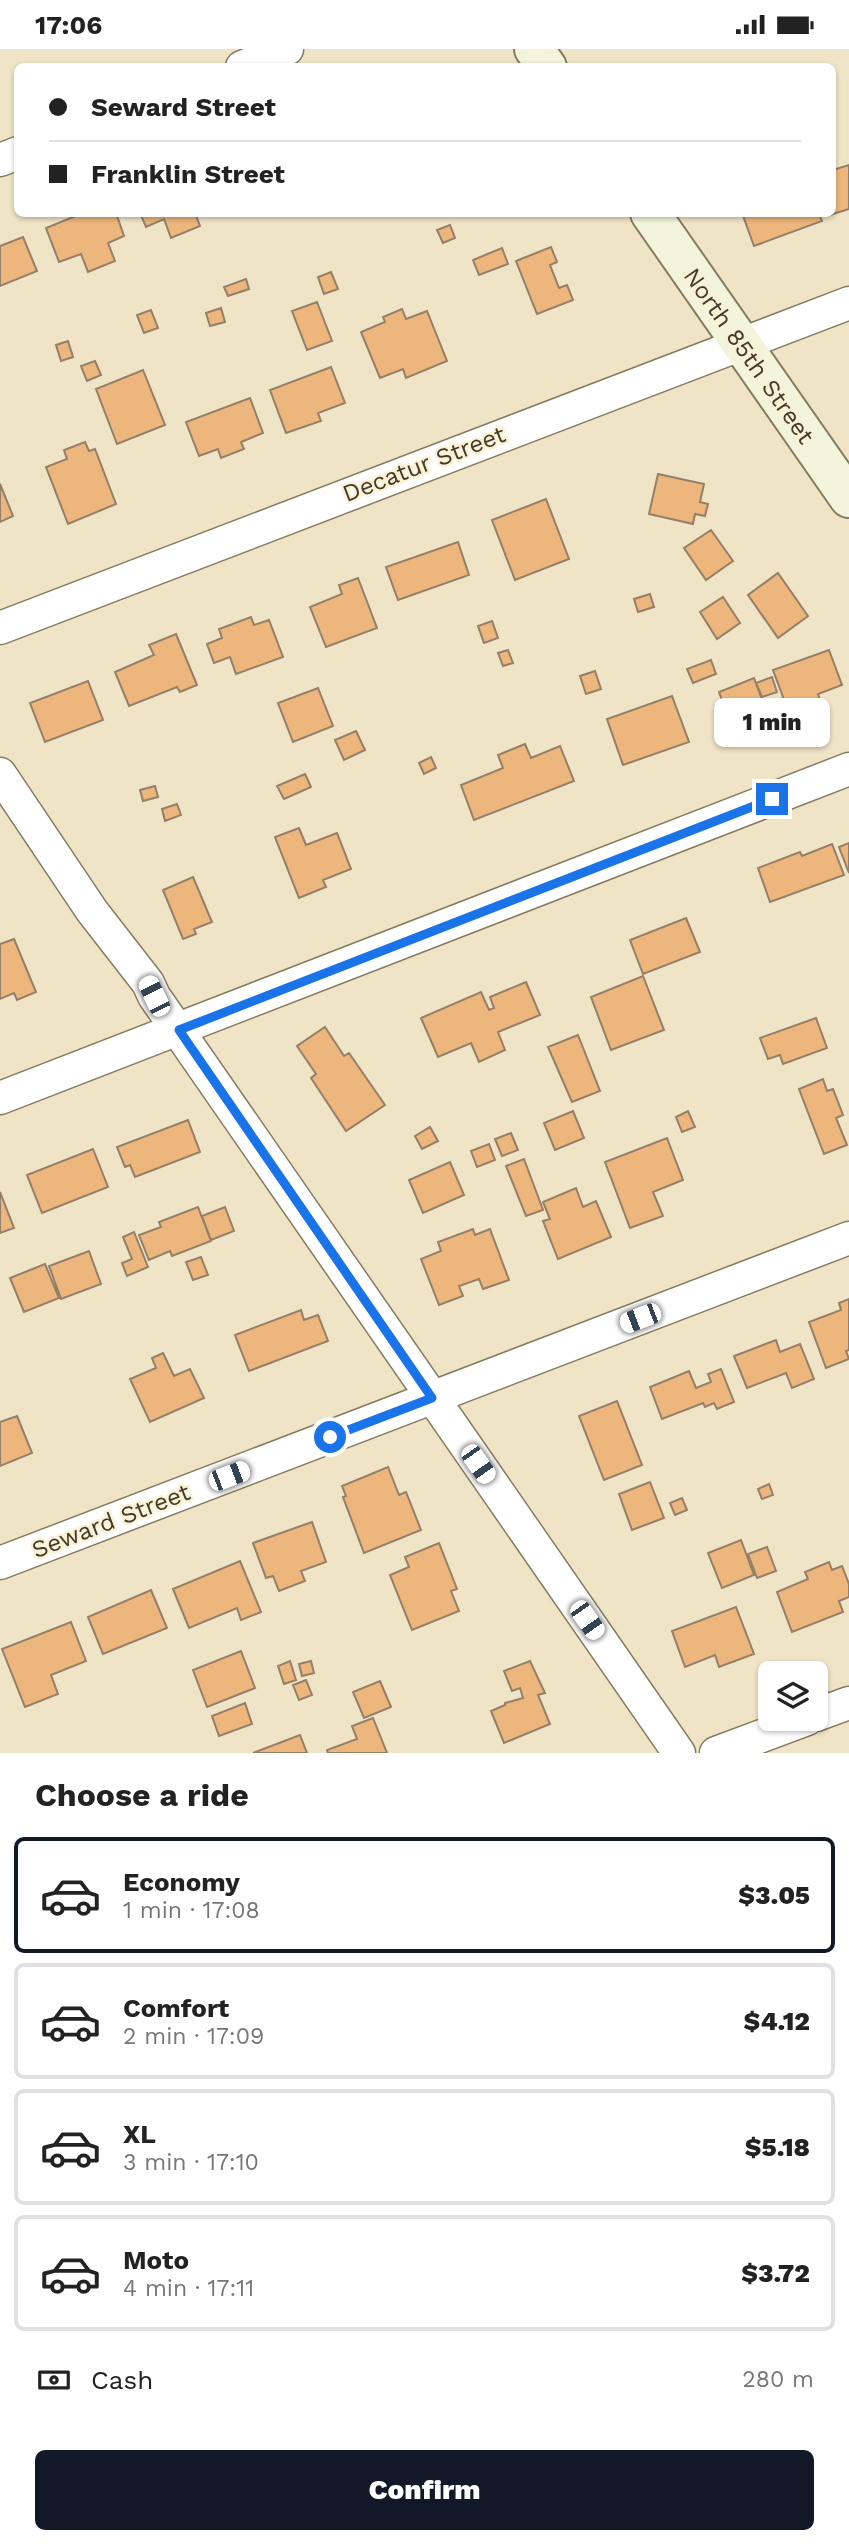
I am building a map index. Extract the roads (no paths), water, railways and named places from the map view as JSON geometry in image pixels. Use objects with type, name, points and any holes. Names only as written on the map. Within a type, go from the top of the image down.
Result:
[{"type":"street","points":[[252,63],[287,49]]},
{"type":"street","name":"North 85th Street","points":[[653,217],[849,498]]},
{"type":"street","name":"Decatur Street","points":[[0,628],[849,303]]},
{"type":"street","points":[[0,1098],[849,769]]},
{"type":"street","points":[[0,774],[92,911],[148,983],[154,996],[679,1753]]},
{"type":"street","name":"Seward Street","points":[[0,1563],[849,1238]]},
{"type":"street","points":[[828,1711],[849,1703]]},
{"type":"street","points":[[716,1753],[775,1731]]}]
